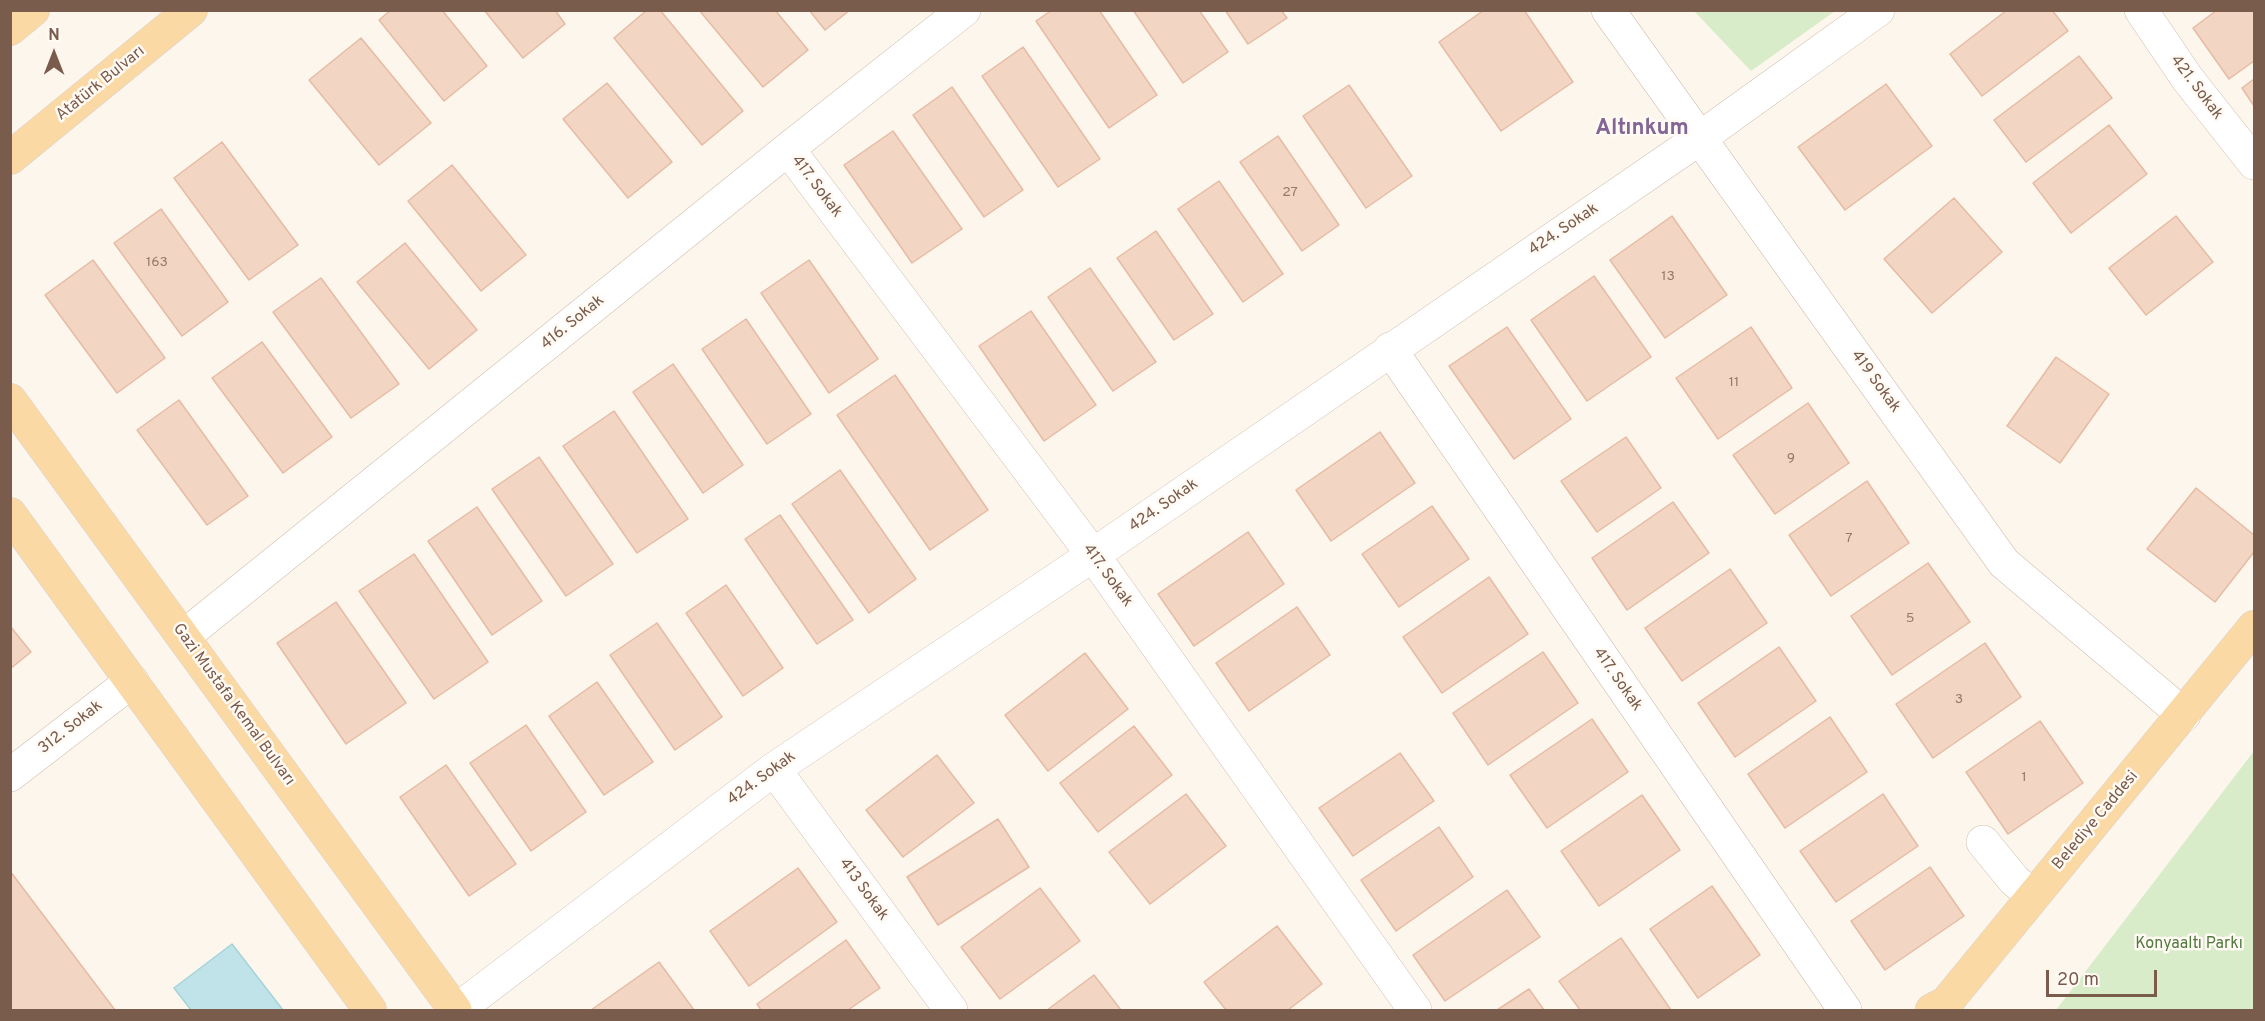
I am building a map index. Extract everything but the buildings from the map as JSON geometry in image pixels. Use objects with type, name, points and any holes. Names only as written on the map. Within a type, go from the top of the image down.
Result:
[{"type":"main road","points":[[10,29],[33,10]]},
{"type":"main road","name":"Atatürk Bulvarı","points":[[10,158],[191,10]]},
{"type":"main road","name":"Gazi Mustafa Kemal Bulvarı","points":[[10,400],[456,1011]]},
{"type":"main road","points":[[10,514],[370,1011]]},
{"type":"main road","name":"Belediye Caddesi","points":[[1932,1011],[1946,1003],[2254,627]]},
{"type":"street","name":"416. Sokak","points":[[183,637],[964,10]]},
{"type":"street","name":"419 Sokak","points":[[1608,10],[2004,562],[2184,715]]},
{"type":"street","name":"424. Sokak","points":[[456,1011],[774,769],[1093,555],[1700,138],[1878,10]]},
{"type":"street","name":"421. Sokak","points":[[2140,10],[2187,78],[2254,164]]},
{"type":"street","name":"417. Sokak","points":[[788,149],[1093,555],[1415,1011]]},
{"type":"street","name":"417. Sokak","points":[[1390,349],[1845,1011]]},
{"type":"street","name":"312. Sokak","points":[[10,775],[132,681]]},
{"type":"street","name":"413 Sokak","points":[[774,769],[951,1011]]},
{"type":"street","points":[[1983,842],[2014,880],[2033,896]]},
{"type":"green space","points":[[1694,11],[1835,11],[1751,71]]},
{"type":"green space","name":"Konyaaltı Parkı","points":[[2254,751],[2254,1010],[2056,1010]]},
{"type":"water","points":[[232,944],[283,1010],[191,1010],[174,988]]},
{"type":"district","name":"Altınkum","points":[[1642,130]]}]
